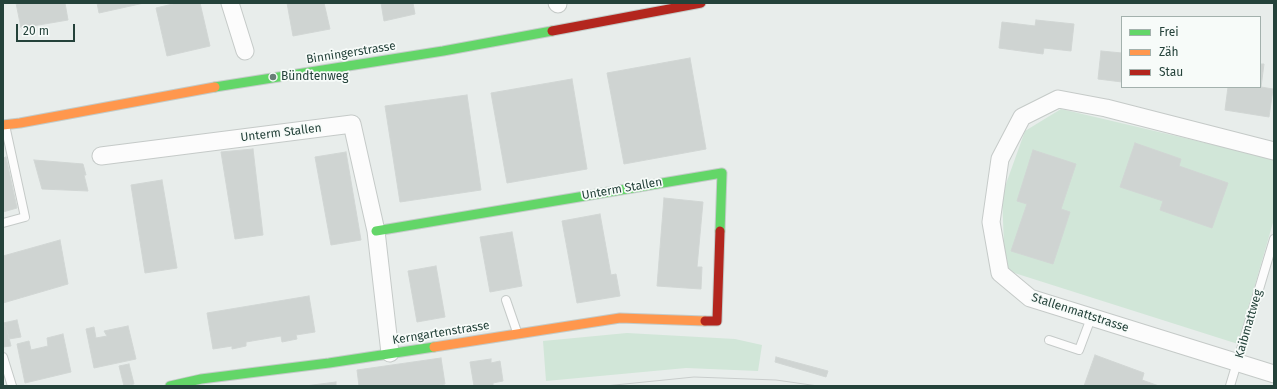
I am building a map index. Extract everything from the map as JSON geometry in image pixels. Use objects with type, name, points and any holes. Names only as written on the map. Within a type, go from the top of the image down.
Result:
[{"type":"street","points":[[230,3],[245,51]]},
{"type":"street","name":"Binningerstrasse","points":[[4,124],[20,123],[254,80],[443,51],[701,3]]},
{"type":"street","name":"Stallenmattstrasse","points":[[1274,151],[1106,108],[1058,99],[1022,117],[1000,159],[991,222],[1000,273],[1030,298],[1274,374]]},
{"type":"street","name":"Unterm Stallen","points":[[102,156],[352,124],[376,231],[390,353]]},
{"type":"street","name":"Unterm Stallen","points":[[376,231],[722,173],[717,321]]},
{"type":"street","name":"Kerngartenstrasse","points":[[170,386],[201,378],[329,363],[620,318],[717,321]]},
{"type":"lane","points":[[3,222],[25,217],[4,124]]},
{"type":"lane","name":"Kaibmattweg","points":[[1230,386],[1271,262],[1274,239]]},
{"type":"lane","points":[[506,300],[517,333]]},
{"type":"lane","points":[[1049,340],[1079,350],[1091,318]]},
{"type":"lane","points":[[3,357],[12,386]]},
{"type":"green space","points":[[1061,109],[1274,159],[1274,219],[1238,344],[1005,270],[1002,195],[1025,131]]},
{"type":"green space","points":[[627,333],[735,339],[762,345],[758,371],[686,368],[546,381],[543,341]]},
{"type":"building","points":[[16,3],[65,3],[68,20],[21,28]]},
{"type":"building","points":[[97,3],[144,3],[99,13]]},
{"type":"building","points":[[177,3],[200,3],[210,46],[167,56],[156,8]]},
{"type":"building","points":[[287,3],[324,3],[330,29],[293,36]]},
{"type":"building","points":[[381,3],[413,3],[415,14],[384,21]]},
{"type":"building","points":[[1036,20],[1074,24],[1071,51],[1044,48],[1043,54],[999,48],[1002,22],[1035,26]]},
{"type":"building","points":[[1101,51],[1121,53],[1121,82],[1098,79]]},
{"type":"building","points":[[690,58],[706,149],[624,164],[607,73]]},
{"type":"building","points":[[1261,64],[1264,64],[1261,87]]},
{"type":"building","points":[[572,79],[587,169],[507,183],[491,93]]},
{"type":"building","points":[[1261,87],[1273,89],[1269,117],[1225,110],[1228,88]]},
{"type":"building","points":[[467,95],[481,190],[400,202],[385,106]]},
{"type":"building","points":[[1135,143],[1181,159],[1179,166],[1228,183],[1212,228],[1160,210],[1163,201],[1120,187]]},
{"type":"building","points":[[253,149],[263,235],[235,239],[221,152]]},
{"type":"building","points":[[1033,150],[1076,164],[1061,209],[1070,212],[1053,264],[1011,251],[1027,204],[1017,201]]},
{"type":"building","points":[[346,152],[361,240],[331,245],[315,157]]},
{"type":"building","points":[[6,157],[17,208],[3,212],[3,158]]},
{"type":"building","points":[[34,160],[83,164],[88,191],[42,189]]},
{"type":"building","points":[[162,180],[177,268],[145,273],[131,185]]},
{"type":"building","points":[[664,198],[703,202],[697,267],[702,267],[701,289],[657,286]]},
{"type":"building","points":[[600,214],[611,275],[616,274],[620,296],[577,303],[562,221]]},
{"type":"building","points":[[512,232],[522,286],[490,292],[480,237]]},
{"type":"building","points":[[60,240],[68,284],[3,303],[3,256]]},
{"type":"building","points":[[436,266],[445,317],[417,322],[408,271]]},
{"type":"building","points":[[309,296],[315,332],[296,335],[297,339],[282,342],[281,336],[246,342],[246,346],[232,349],[232,346],[213,349],[207,313]]},
{"type":"building","points":[[17,320],[21,337],[9,339],[6,326],[4,326],[3,323]]},
{"type":"building","points":[[6,326],[11,346],[3,347],[3,327]]},
{"type":"building","points":[[128,326],[136,359],[94,368],[86,329],[94,327],[96,338],[107,336],[104,331]]},
{"type":"building","points":[[63,334],[71,372],[25,383],[17,344],[29,341],[31,350],[48,346],[47,338]]},
{"type":"building","points":[[1095,355],[1144,373],[1142,380],[1159,386],[1084,386]]},
{"type":"building","points":[[776,357],[828,371],[826,377],[775,362]]},
{"type":"building","points":[[441,358],[445,384],[434,386],[359,386],[357,370]]},
{"type":"building","points":[[491,359],[491,363],[500,361],[503,381],[493,383],[493,386],[474,386],[470,362]]},
{"type":"building","points":[[129,364],[134,384],[124,386],[119,366]]},
{"type":"building","points":[[336,382],[336,386],[305,386]]},
{"type":"tram line","points":[[605,386],[694,377],[776,380],[818,386]]},
{"type":"tram line","points":[[685,386],[719,386]]},
{"type":"traffic: fast","points":[[215,87],[443,51],[552,31]]},
{"type":"traffic: fast","points":[[376,231],[722,173],[720,231]]},
{"type":"traffic: fast","points":[[170,386],[201,379],[329,363],[434,347]]},
{"type":"traffic: slow","points":[[3,125],[215,87]]},
{"type":"traffic: slow","points":[[434,347],[620,318],[705,321]]},
{"type":"traffic: jam","points":[[552,31],[701,3]]},
{"type":"traffic: jam","points":[[705,321],[717,321],[720,231]]},
{"type":"place","name":"Bündtenweg","points":[[273,77]]}]
